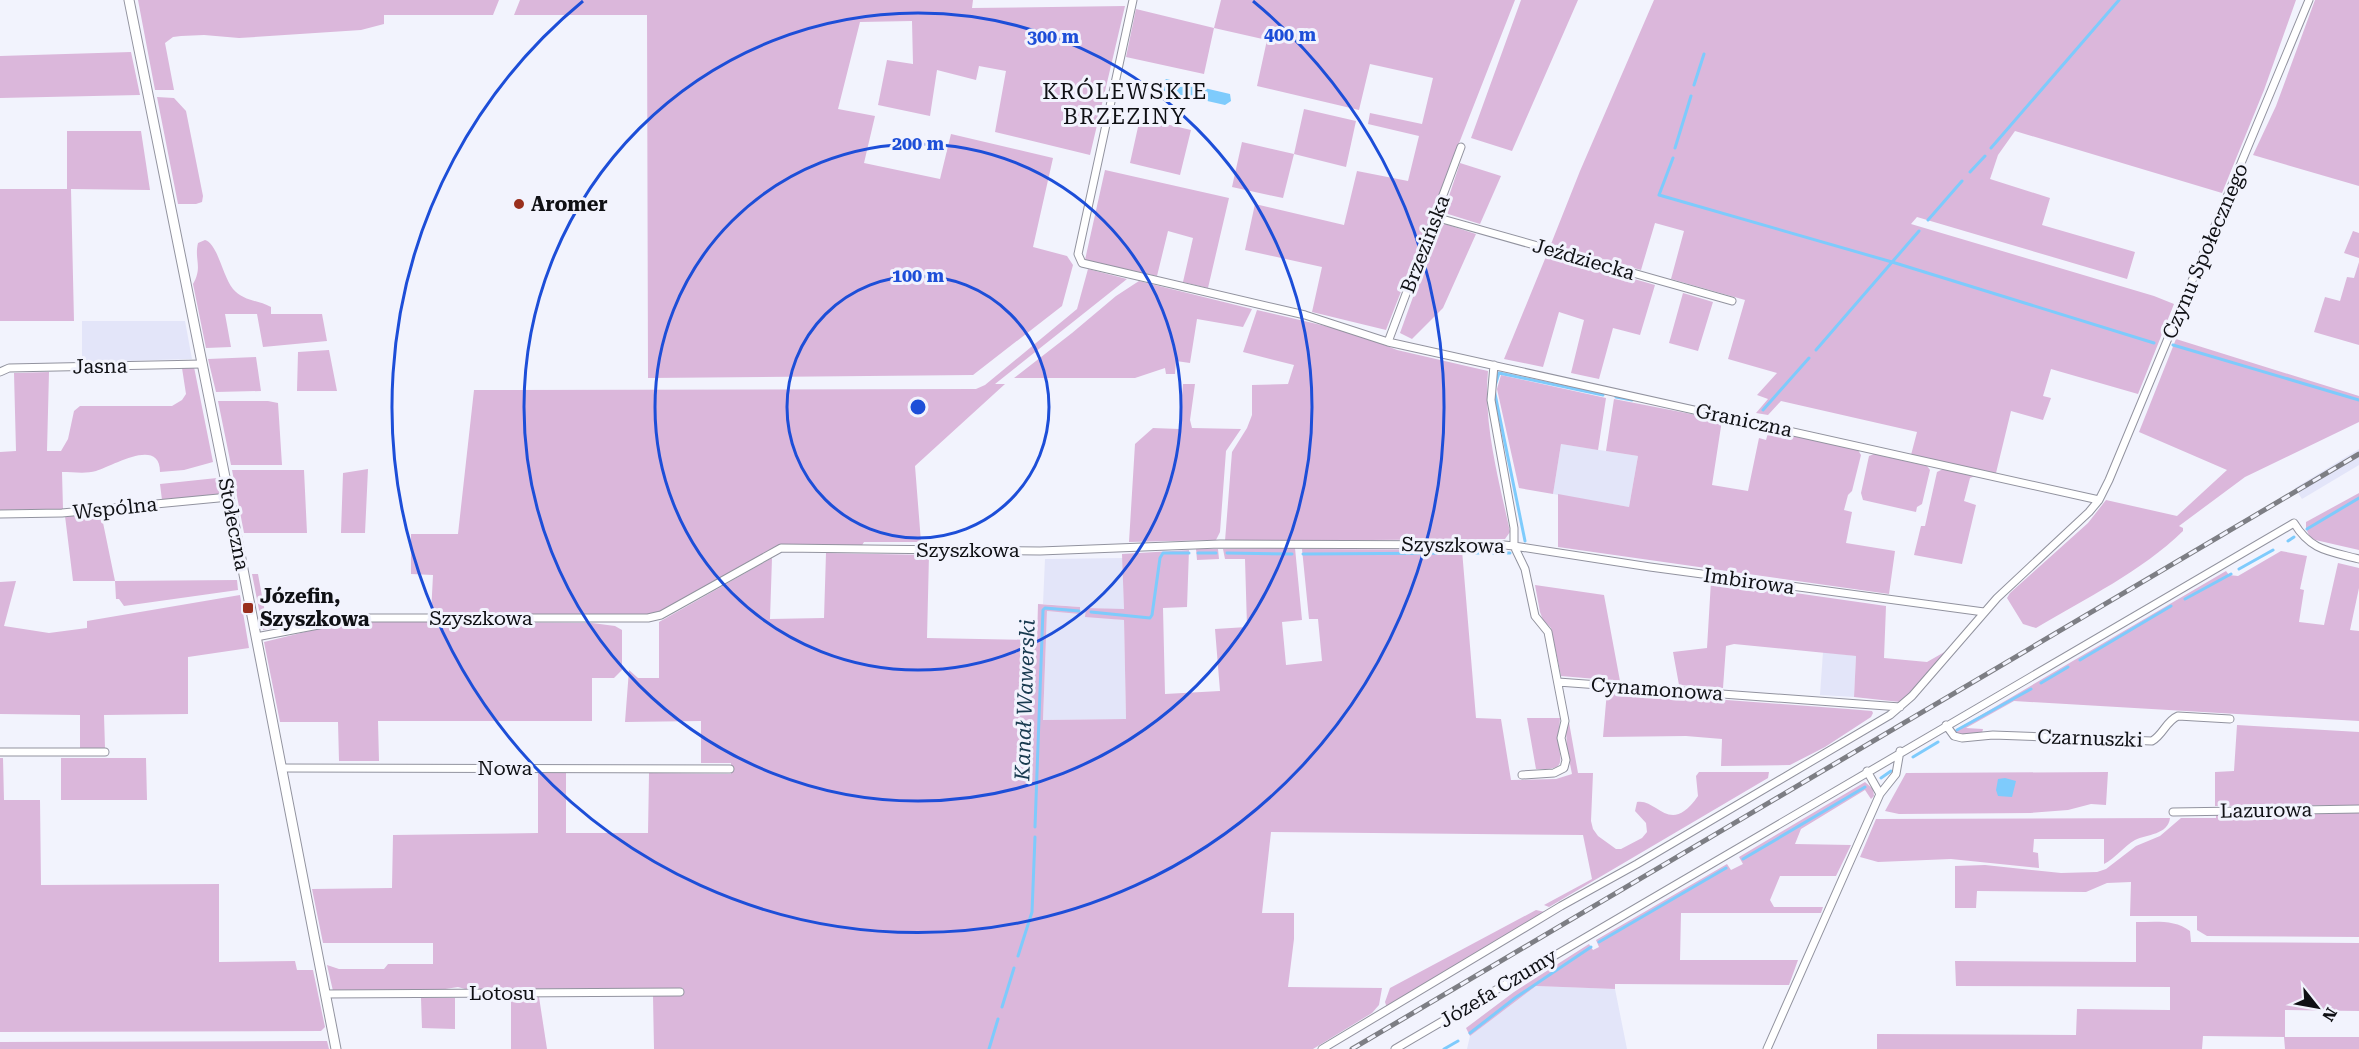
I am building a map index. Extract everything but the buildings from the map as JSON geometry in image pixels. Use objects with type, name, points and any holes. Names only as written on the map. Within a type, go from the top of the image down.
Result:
[{"type":"street","name":"Stołeczna","points":[[129,0],[229,497],[336,1049]]},
{"type":"street","name":"Graniczna","points":[[1133,0],[1078,254],[1082,263],[1305,315],[1388,342],[2099,500]]},
{"type":"street","name":"Czynu Społecznego","points":[[2099,500],[2259,125],[2309,0]]},
{"type":"street","name":"Brzezińska","points":[[1388,342],[1461,147]]},
{"type":"street","name":"Jeździecka","points":[[1435,217],[1732,301]]},
{"type":"street","name":"Jasna","points":[[0,372],[9,368],[202,364]]},
{"type":"street","name":"Szyszkowa","points":[[256,637],[355,618],[648,618],[661,615],[689,601],[781,548],[1040,551],[1220,544],[1504,544],[1514,546],[1514,528],[1491,400],[1494,365]]},
{"type":"street","name":"Wspólna","points":[[0,514],[62,513],[229,497]]},
{"type":"street","points":[[1322,1049],[1561,906],[1854,737],[1900,707],[2008,586],[2089,512],[2099,500]]},
{"type":"street","name":"Józefa Czumy","points":[[1395,1049],[2294,523],[2301,536],[2316,547],[2359,559]]},
{"type":"street","points":[[1514,546],[1525,569],[1535,616],[1548,632],[1565,721],[1561,738],[1566,763],[1562,770],[1554,773],[1522,775]]},
{"type":"street","name":"Imbirowa","points":[[1514,546],[1628,564],[1984,612]]},
{"type":"street","name":"Cynamonowa","points":[[1558,682],[1900,707]]},
{"type":"street","name":"Czarnuszki","points":[[1946,725],[1954,736],[1962,738],[1993,735],[2152,741],[2158,738],[2175,717],[2230,719]]},
{"type":"street","points":[[0,752],[105,752]]},
{"type":"street","points":[[1767,1049],[1880,794],[1896,774],[1900,752]]},
{"type":"street","name":"Nowa","points":[[281,768],[730,768]]},
{"type":"street","points":[[1867,771],[1880,794]]},
{"type":"street","name":"Lazurowa","points":[[2173,812],[2359,809]]},
{"type":"street","name":"Lotosu","points":[[325,994],[680,992]]},
{"type":"shaded area","points":[[138,0],[499,0],[493,15],[384,15],[384,24],[361,30],[239,38],[204,35],[173,37],[165,43],[174,90],[155,90]]},
{"type":"shaded area","points":[[520,0],[973,0],[972,8],[1125,6],[1090,155],[995,132],[1006,71],[979,66],[976,80],[937,70],[930,116],[878,105],[887,60],[913,64],[912,21],[860,22],[838,109],[875,116],[864,163],[940,179],[951,134],[1053,158],[1033,247],[1067,256],[1073,265],[1062,306],[973,375],[648,378],[647,15],[514,15]]},
{"type":"shaded area","points":[[1221,0],[1515,0],[1386,330],[1312,312],[1322,267],[1245,250],[1255,204],[1344,225],[1357,171],[1408,181],[1419,136],[1368,124],[1370,113],[1422,124],[1433,78],[1370,64],[1359,110],[1257,86],[1267,40],[1214,28]]},
{"type":"shaded area","points":[[1521,0],[1578,0],[1512,151],[1471,138]]},
{"type":"shaded area","points":[[1654,0],[2296,0],[2264,90],[2222,193],[2015,131],[1998,155],[1990,179],[2050,198],[2042,225],[2135,252],[2127,279],[1917,217],[1911,224],[2154,296],[2174,304],[2138,394],[2051,369],[2043,396],[2051,398],[2043,420],[2011,411],[1996,473],[1911,455],[1917,432],[1781,401],[1768,415],[1756,413],[1768,399],[1757,395],[1777,373],[1728,359],[1745,300],[1671,279],[1684,231],[1655,223],[1641,270],[1551,244]]},
{"type":"shaded area","points":[[2315,0],[2359,0],[2359,186],[2253,155],[2276,106]]},
{"type":"shaded area","points":[[1136,9],[1214,28],[1204,74],[1126,57]]},
{"type":"shaded area","points":[[131,52],[140,95],[0,98],[0,56]]},
{"type":"shaded area","points":[[157,97],[174,98],[186,111],[203,196],[202,202],[178,204]]},
{"type":"shaded area","points":[[1304,109],[1356,121],[1346,167],[1294,154]]},
{"type":"shaded area","points":[[1140,118],[1191,130],[1180,175],[1130,163]]},
{"type":"shaded area","points":[[67,131],[141,131],[150,190],[71,189],[74,321],[0,321],[0,189],[67,189]]},
{"type":"shaded area","points":[[1242,142],[1294,154],[1283,198],[1232,187]]},
{"type":"shaded area","points":[[1460,163],[1501,176],[1480,224],[1448,214],[1445,208]]},
{"type":"shaded area","points":[[1105,170],[1229,198],[1208,288],[1183,282],[1193,238],[1168,231],[1157,276],[1085,260]]},
{"type":"shaded area","points":[[1445,224],[1476,234],[1443,308],[1412,339],[1400,333],[1438,228]]},
{"type":"shaded area","points":[[2353,231],[2359,233],[2359,258],[2344,253]]},
{"type":"shaded area","points":[[205,240],[213,247],[229,283],[237,293],[271,307],[271,314],[322,314],[327,341],[263,347],[257,314],[225,314],[231,347],[206,348],[193,284],[198,268],[198,243]]},
{"type":"shaded area","points":[[1547,254],[1655,285],[1640,335],[1613,328],[1599,379],[1571,373],[1584,320],[1559,312],[1543,367],[1504,359]]},
{"type":"shaded area","points":[[2359,262],[2359,345],[2314,332],[2325,297],[2340,301],[2347,277],[2354,278]]},
{"type":"shaded area","points":[[1088,269],[1127,279],[995,384],[1005,384],[915,466],[921,542],[864,542],[861,547],[781,545],[657,616],[431,614],[433,575],[411,574],[411,534],[458,534],[474,390],[976,389],[985,385],[1077,309]]},
{"type":"shaded area","points":[[1139,281],[1252,309],[1243,327],[1197,319],[1190,363],[1176,361],[1175,374],[1166,374],[1165,368],[1135,378],[1014,378],[1116,296]]},
{"type":"shaded area","points":[[1683,293],[1713,302],[1698,351],[1669,343]]},
{"type":"shaded area","points":[[1257,310],[1334,328],[1397,350],[1488,371],[1490,432],[1510,532],[1505,539],[1225,541],[1232,452],[1252,415],[1252,385],[1288,384],[1294,365],[1243,352]]},
{"type":"shaded area","points":[[82,321],[185,321],[192,359],[82,362]]},
{"type":"shaded area","points":[[2176,339],[2359,396],[2359,422],[2245,477],[2179,526],[2183,528],[2183,531],[2167,546],[2131,572],[2036,628],[2023,624],[2007,598],[2010,593],[2088,523],[2106,500],[2177,516],[2227,470],[2139,432]]},
{"type":"shaded area","points":[[329,350],[337,391],[297,391],[298,352]]},
{"type":"shaded area","points":[[256,357],[261,391],[216,392],[208,359]]},
{"type":"shaded area","points":[[194,367],[213,462],[184,470],[160,472],[158,461],[152,456],[144,455],[92,472],[62,472],[63,509],[0,510],[0,452],[16,451],[14,373],[49,372],[47,451],[61,451],[68,439],[74,411],[80,406],[172,406],[182,400],[186,394],[182,368]]},
{"type":"shaded area","points":[[1501,375],[1606,398],[1598,450],[1561,444],[1553,494],[1519,488],[1497,389]]},
{"type":"shaded area","points":[[1183,384],[1195,384],[1190,420],[1192,428],[1241,429],[1226,451],[1220,532],[1216,540],[1129,542],[1135,444],[1153,428],[1179,429]]},
{"type":"shaded area","points":[[1614,399],[1722,420],[1712,485],[1748,491],[1759,438],[1766,440],[1769,430],[1858,450],[1861,455],[1852,491],[1848,495],[1844,510],[1852,512],[1846,543],[1895,551],[1889,594],[1558,547],[1558,494],[1629,507],[1638,456],[1606,451]]},
{"type":"shaded area","points":[[218,401],[278,403],[282,465],[231,465]]},
{"type":"shaded area","points":[[1561,444],[1638,456],[1629,507],[1553,494]]},
{"type":"shaded area","points":[[2359,449],[2359,465],[2302,499],[2295,488]]},
{"type":"shaded area","points":[[1874,454],[1927,466],[1930,470],[1922,504],[1917,507],[1916,512],[1863,500],[1861,493],[1869,456]]},
{"type":"shaded area","points":[[368,469],[365,533],[341,533],[343,473]]},
{"type":"shaded area","points":[[1943,469],[1975,476],[1970,478],[1964,501],[1976,505],[1962,564],[1914,555],[1921,526],[1925,526],[1937,472]]},
{"type":"shaded area","points":[[232,470],[304,470],[307,533],[244,533]]},
{"type":"shaded area","points":[[217,478],[220,495],[162,500],[160,484]]},
{"type":"shaded area","points":[[2359,493],[2359,550],[2311,539],[2306,529],[2306,522]]},
{"type":"shaded area","points":[[101,513],[115,581],[73,581],[65,516]]},
{"type":"shaded area","points":[[1295,548],[1302,620],[1282,622],[1286,665],[1322,661],[1318,619],[1309,619],[1302,549],[1462,550],[1476,718],[1501,719],[1511,780],[1556,779],[1572,774],[1567,749],[1565,711],[1567,711],[1578,773],[1593,773],[1591,821],[1593,829],[1598,836],[1616,849],[1621,849],[1642,838],[1647,832],[1646,823],[1635,811],[1637,802],[1644,802],[1664,813],[1679,814],[1688,808],[1698,796],[1696,776],[1699,772],[1769,772],[1768,778],[1549,907],[1544,905],[1592,879],[1583,835],[1271,832],[1262,913],[1294,913],[1294,939],[1288,987],[1382,988],[1379,1005],[1372,1013],[1313,1049],[654,1049],[653,996],[683,996],[683,988],[472,991],[458,987],[439,990],[333,991],[327,965],[339,969],[384,969],[388,964],[433,964],[433,943],[323,943],[312,889],[392,888],[393,835],[538,833],[538,773],[566,773],[566,833],[648,833],[649,773],[731,774],[731,763],[701,763],[701,721],[625,722],[629,670],[638,678],[659,678],[659,622],[772,558],[770,619],[824,618],[826,553],[929,555],[927,638],[1037,640],[1038,604],[1080,607],[1080,614],[1047,611],[1043,720],[1126,719],[1124,620],[1085,617],[1086,608],[1124,609],[1122,554],[1189,550],[1187,607],[1163,608],[1165,694],[1220,691],[1215,629],[1247,627],[1245,559],[1225,559],[1223,549]]},
{"type":"shaded area","points":[[1196,549],[1218,549],[1219,559],[1197,560]]},
{"type":"shaded area","points":[[2281,551],[2307,556],[2300,589],[2304,590],[2299,622],[2324,625],[2338,563],[2359,568],[2359,588],[2350,630],[2359,631],[2359,721],[2014,701],[1966,728],[1983,729],[1982,733],[1965,735],[1956,734],[1954,731],[2226,571],[2229,575],[2238,576]]},
{"type":"shaded area","points":[[1123,558],[1124,610],[1087,608],[1086,616],[1124,620],[1126,719],[1043,720],[1047,611],[1080,613],[1080,607],[1043,604],[1045,559]]},
{"type":"shaded area","points":[[252,574],[258,574],[266,618],[274,623],[309,617],[309,621],[263,630]]},
{"type":"shaded area","points":[[237,580],[238,590],[124,606],[119,599],[116,599],[115,581]]},
{"type":"shaded area","points":[[16,581],[4,626],[49,633],[87,628],[87,621],[240,595],[249,648],[188,657],[188,714],[104,715],[105,748],[80,748],[80,715],[0,714],[0,582]]},
{"type":"shaded area","points":[[1711,581],[1886,606],[1884,658],[1927,662],[1948,650],[1909,695],[1900,702],[1854,697],[1856,656],[1734,644],[1726,646],[1723,688],[1679,685],[1673,652],[1707,648]]},
{"type":"shaded area","points":[[1535,585],[1604,595],[1620,681],[1561,676],[1551,628],[1543,620],[1540,612]]},
{"type":"shaded area","points":[[350,621],[592,623],[615,626],[622,630],[622,670],[614,678],[592,678],[592,721],[378,721],[379,761],[339,761],[338,722],[280,722],[264,642]]},
{"type":"shaded area","points":[[1823,652],[1856,656],[1854,697],[1820,695]]},
{"type":"shaded area","points":[[1607,691],[1848,709],[1872,711],[1873,713],[1871,717],[1825,747],[1790,765],[1721,766],[1722,739],[1686,736],[1603,737]]},
{"type":"shaded area","points":[[1527,718],[1560,718],[1558,737],[1560,763],[1558,766],[1536,769]]},
{"type":"shaded area","points":[[2237,725],[2359,732],[2359,805],[2215,806],[2215,772],[2234,771]]},
{"type":"shaded area","points":[[0,758],[3,758],[4,800],[40,800],[41,885],[219,884],[219,962],[295,961],[297,970],[313,970],[325,1027],[321,1031],[0,1032]]},
{"type":"shaded area","points":[[61,758],[146,758],[147,800],[61,800]]},
{"type":"shaded area","points":[[2108,772],[2106,805],[2091,804],[2068,810],[2030,813],[1899,814],[1885,811],[1906,773]]},
{"type":"shaded area","points":[[1865,782],[1873,789],[1874,796],[1871,799],[1865,790],[1801,829],[1795,844],[1851,845],[1836,876],[1780,876],[1770,900],[1774,907],[1823,907],[1821,913],[1681,913],[1680,960],[1798,960],[1789,985],[1615,984],[1615,989],[1536,986],[1470,1036],[1466,1028],[1514,992],[1589,944],[1593,950],[1599,947],[1596,940],[1727,864],[1731,870],[1743,864],[1739,857]]},
{"type":"shaded area","points":[[2359,811],[2359,937],[2207,936],[2197,930],[2197,916],[2130,916],[2131,882],[2107,883],[2086,892],[1977,891],[1976,908],[1955,908],[1955,866],[1985,865],[2061,873],[2097,872],[2106,869],[2136,846],[2160,836],[2181,818],[2216,818],[2216,813]]},
{"type":"shaded area","points":[[2170,818],[2161,831],[2135,840],[2104,864],[2104,839],[2034,839],[2033,852],[2038,853],[2039,868],[1951,859],[1878,862],[1860,857],[1876,819]]},
{"type":"shaded area","points":[[1536,910],[1545,912],[1387,1008],[1385,1002],[1390,988]]},
{"type":"shaded area","points":[[2136,922],[2164,922],[2184,927],[2190,931],[2191,942],[2359,943],[2359,1011],[2285,1010],[2285,1037],[2359,1037],[2359,1049],[2285,1049],[2284,1037],[2203,1036],[2202,1049],[1877,1049],[1877,1034],[2076,1035],[2077,1009],[2170,1010],[2170,987],[1956,986],[1955,961],[2136,962]]},
{"type":"shaded area","points":[[1536,986],[1615,989],[1627,1049],[1467,1049],[1470,1036]]},
{"type":"shaded area","points":[[511,997],[539,997],[547,1049],[511,1049]]},
{"type":"shaded area","points":[[421,998],[455,998],[455,1029],[422,1028]]},
{"type":"shaded area","points":[[327,1041],[329,1049],[0,1049],[0,1042]]},
{"type":"water","points":[[1166,79],[1230,94],[1231,101],[1225,105],[1163,91],[1161,85]]},
{"type":"water","points":[[1998,779],[2016,781],[2012,797],[1998,796],[1996,790]]},
{"type":"waterway","name":"Kanał Wawerski","points":[[1991,148],[2119,0]]},
{"type":"waterway","points":[[1694,85],[1704,54]]},
{"type":"waterway","points":[[1675,148],[1691,96]]},
{"type":"waterway","name":"Kanał Wawerski","points":[[1970,172],[1985,156]]},
{"type":"waterway","name":"Kanał Wawerski","points":[[1673,158],[1659,195],[1892,262],[2154,343]]},
{"type":"waterway","name":"Kanał Wawerski","points":[[1928,220],[1962,181]]},
{"type":"waterway","name":"Kanał Wawerski","points":[[1816,350],[1919,231]]},
{"type":"waterway","points":[[2173,345],[2359,400]]},
{"type":"waterway","name":"Kanał Wawerski","points":[[1763,410],[1809,358]]},
{"type":"waterway","name":"Kanał Wawerski","points":[[1525,541],[1494,389],[1499,373],[1603,395]]},
{"type":"waterway","name":"Kanał Wawerski","points":[[1616,397],[1632,400]]},
{"type":"waterway","points":[[2307,529],[2359,498]]},
{"type":"waterway","points":[[2288,541],[2294,537]]},
{"type":"waterway","points":[[2239,569],[2273,550]]},
{"type":"waterway","name":"Kanał Wawerski","points":[[1091,612],[1150,618],[1160,558],[1163,553],[1189,553]]},
{"type":"waterway","name":"Kanał Wawerski","points":[[1198,553],[1216,553]]},
{"type":"waterway","name":"Kanał Wawerski","points":[[1227,553],[1292,554]]},
{"type":"waterway","name":"Kanał Wawerski","points":[[1303,554],[1459,553]]},
{"type":"waterway","name":"Kanał Wawerski","points":[[1471,553],[1484,553]]},
{"type":"waterway","name":"Kanał Wawerski","points":[[1493,553],[1510,553]]},
{"type":"waterway","points":[[2185,599],[2231,574]]},
{"type":"waterway","points":[[2080,660],[2171,606]]},
{"type":"waterway","name":"Kanał Wawerski","points":[[1035,827],[1043,610],[1045,608],[1079,611]]},
{"type":"waterway","points":[[2041,683],[2068,667]]},
{"type":"waterway","points":[[1957,730],[2031,689]]},
{"type":"waterway","points":[[1913,757],[1938,742]]},
{"type":"waterway","points":[[1881,778],[1891,771]]},
{"type":"waterway","points":[[1743,859],[1865,787]]},
{"type":"waterway","name":"Kanał Wawerski","points":[[1018,956],[1032,912],[1035,837]]},
{"type":"waterway","points":[[1599,942],[1726,868]]},
{"type":"waterway","points":[[1470,1033],[1515,998],[1591,947]]},
{"type":"waterway","name":"Kanał Wawerski","points":[[1002,1007],[1014,968]]},
{"type":"waterway","name":"Kanał Wawerski","points":[[989,1049],[998,1019]]},
{"type":"waterway","points":[[1444,1049],[1458,1041]]},
{"type":"railway","points":[[1352,1049],[2359,454]]},
{"type":"place","name":"Aromer","points":[[519,204]]},
{"type":"place","name":"Józefin, Szyszkowa","points":[[248,608]]},
{"type":"district","name":"KRÓLEWSKIE BRZEZINY","points":[[1125,104]]}]
